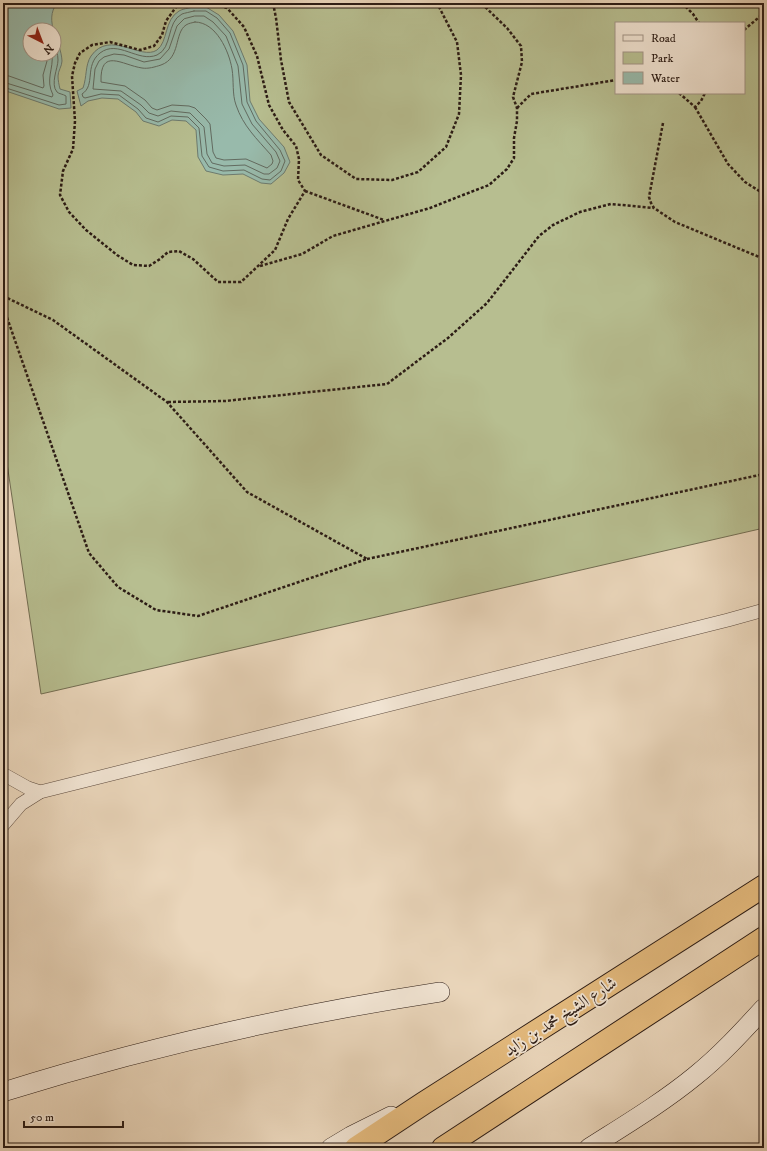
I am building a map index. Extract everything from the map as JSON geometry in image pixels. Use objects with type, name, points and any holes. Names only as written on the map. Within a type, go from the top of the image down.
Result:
[{"type":"highway","name":"شارع الشيخ محمد بن زايد","points":[[356,1148],[764,886]]},
{"type":"highway","points":[[443,1148],[764,938]]},
{"type":"main road","points":[[3,1092],[106,1061],[216,1034],[328,1010],[440,992]]},
{"type":"main road","points":[[589,1148],[670,1095],[695,1076],[728,1047],[764,1008]]},
{"type":"main road","points":[[331,1148],[372,1125],[424,1103]]},
{"type":"street","points":[[3,825],[21,804],[40,792],[764,610]]},
{"type":"street","points":[[3,774],[28,788],[40,792]]},
{"type":"path","points":[[187,3],[176,8],[166,21],[162,35],[154,46],[140,50],[110,42],[92,45],[80,53],[75,63],[72,76],[75,121],[73,149],[63,171],[60,195],[69,212],[102,244],[133,265],[149,266],[160,260],[168,252],[179,251],[193,259],[218,282],[241,282],[275,250],[288,219],[305,191]]},
{"type":"path","points":[[207,3],[227,8]]},
{"type":"path","points":[[223,3],[244,27],[257,56],[269,105],[283,130],[296,146],[299,159],[298,180],[305,191],[385,220]]},
{"type":"path","points":[[273,3],[289,102],[321,155],[356,179],[392,180],[418,172],[446,147],[459,114],[461,75],[457,42],[437,3]]},
{"type":"path","points":[[259,266],[302,254],[333,236],[430,208],[489,185],[507,169],[514,158],[517,108],[513,97],[522,62],[521,46],[507,28],[481,3]]},
{"type":"path","points":[[682,3],[694,14],[698,22]]},
{"type":"path","points":[[745,29],[764,13]]},
{"type":"path","points":[[517,108],[531,94],[615,80]]},
{"type":"path","points":[[680,94],[695,107],[728,164],[745,182],[764,194]]},
{"type":"path","points":[[695,107],[701,101],[704,94]]},
{"type":"path","points":[[663,123],[649,197],[654,208],[675,222],[764,259]]},
{"type":"path","points":[[167,402],[225,401],[387,384],[448,338],[488,303],[539,236],[553,225],[580,212],[611,204],[654,208]]},
{"type":"path","points":[[3,296],[53,320],[167,402],[247,492],[367,560]]},
{"type":"path","points":[[3,306],[89,553],[118,586],[156,610],[198,616],[367,560],[764,474]]},
{"type":"green space","points":[[3,3],[764,3],[764,528],[41,694],[3,436]]},
{"type":"water","points":[[3,3],[57,3],[53,10],[52,22],[22,22],[22,62],[62,62],[58,74],[59,86],[60,89],[70,92],[71,108],[59,109],[3,90]]},
{"type":"water","points":[[193,7],[206,7],[219,15],[233,31],[247,65],[250,101],[259,119],[284,147],[290,162],[284,173],[271,184],[261,183],[243,174],[223,175],[206,171],[198,157],[196,130],[186,121],[172,120],[159,126],[143,121],[136,112],[118,99],[102,98],[88,101],[81,106],[77,91],[83,88],[89,60],[99,48],[107,45],[116,45],[143,52],[157,50],[163,42],[168,25],[174,15],[180,10]]}]
